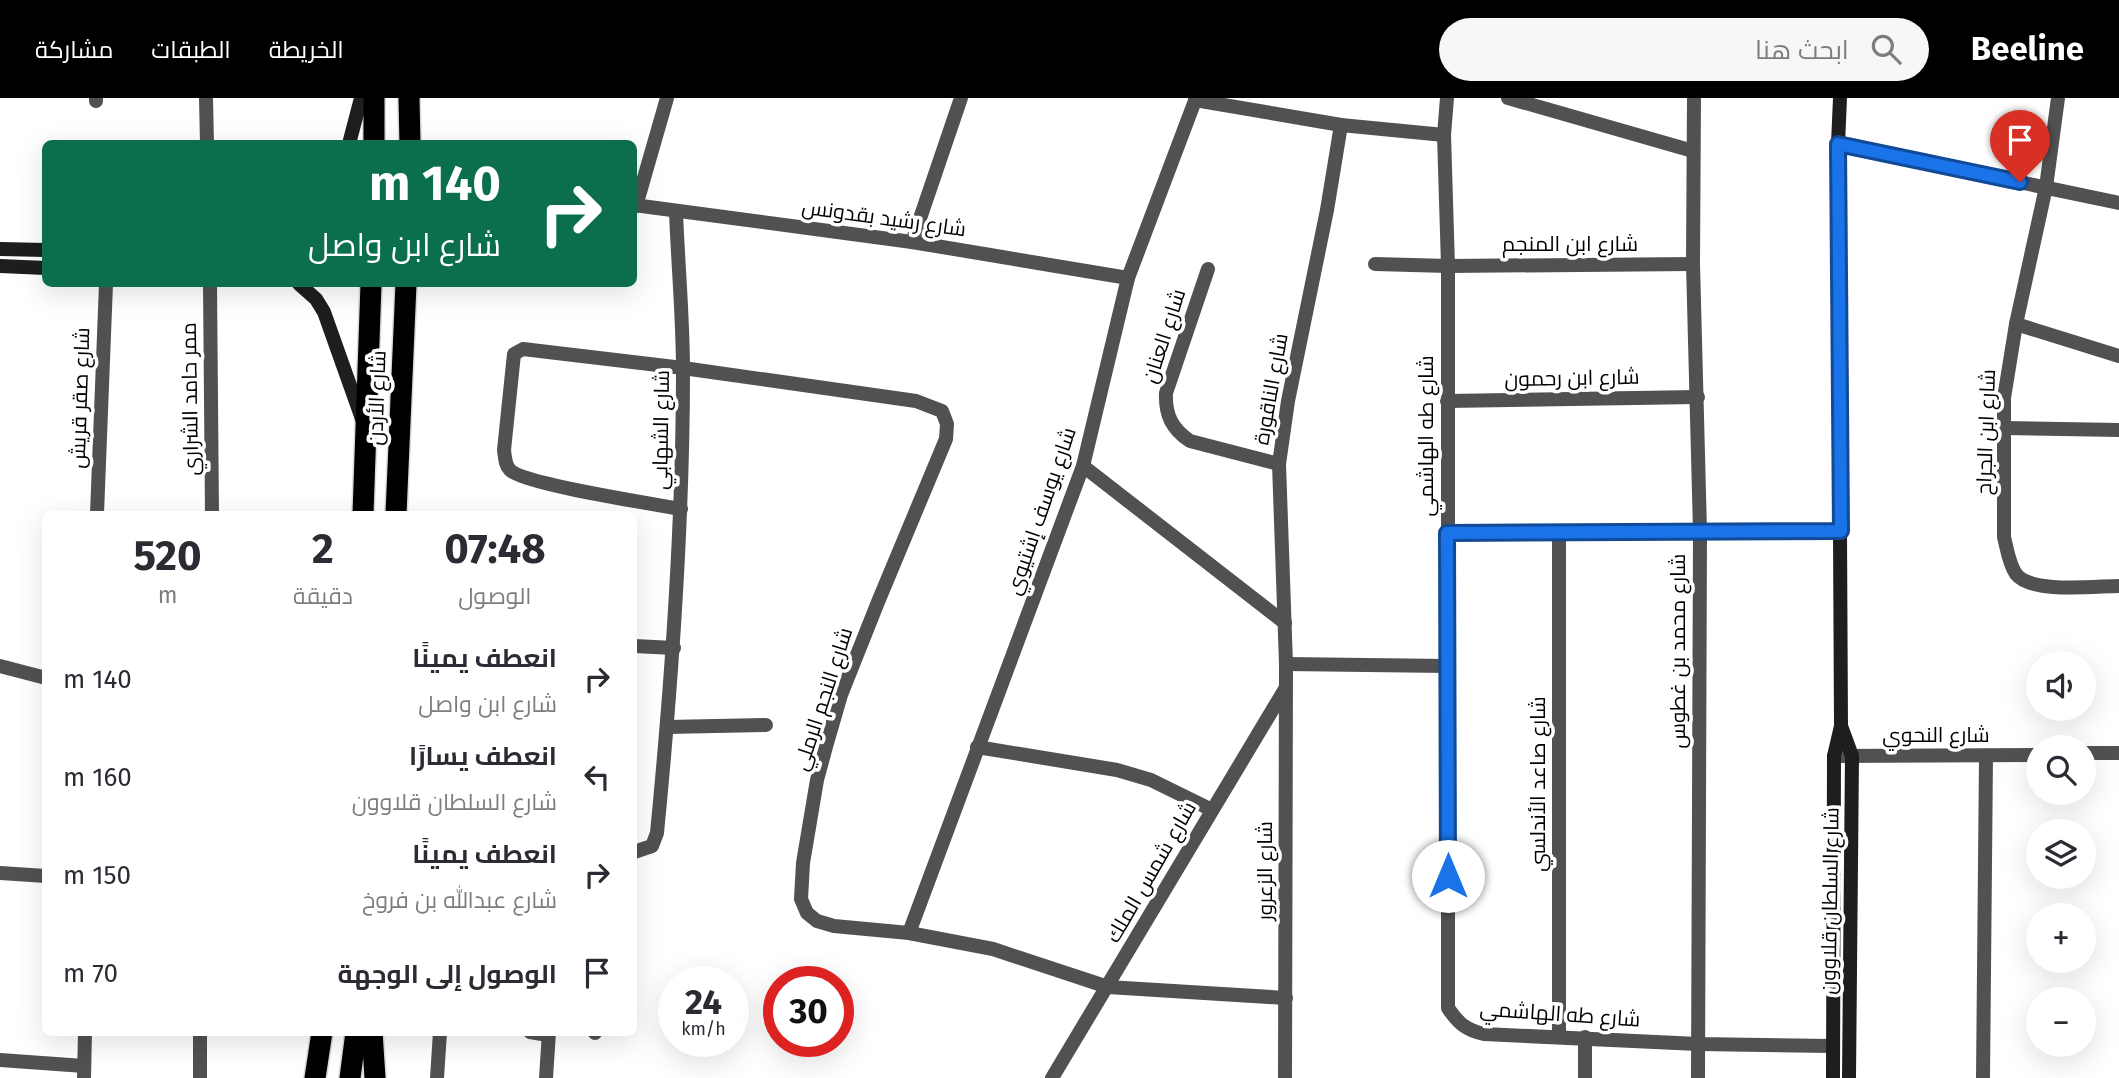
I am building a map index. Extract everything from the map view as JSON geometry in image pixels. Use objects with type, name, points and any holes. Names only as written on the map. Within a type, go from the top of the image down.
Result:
[{"type":"highway","points":[[374,98],[374,140]]},
{"type":"highway","points":[[409,98],[410,140]]},
{"type":"highway","name":"شارع الأردن","points":[[363,511],[370,287]]},
{"type":"highway","name":"شارع الأردن","points":[[396,511],[406,287]]},
{"type":"highway","points":[[315,1078],[321,1036]]},
{"type":"highway","points":[[350,1078],[355,1036]]},
{"type":"highway","points":[[372,1036],[375,1078]]},
{"type":"street","points":[[206,98],[207,140]]},
{"type":"street","points":[[350,140],[361,98]]},
{"type":"street","points":[[637,199],[667,98]]},
{"type":"street","points":[[912,242],[961,98]]},
{"type":"street","name":"شارع طه الهاشمي","points":[[1447,98],[1444,135],[1448,266],[1448,1008],[1458,1023],[1484,1034],[1698,1044],[1833,1046]]},
{"type":"street","points":[[1508,98],[1693,151]]},
{"type":"street","name":"شارع محمد بن غطوس","points":[[1694,98],[1693,264],[1700,531],[1698,1078]]},
{"type":"street","name":"شارع السلطان قلاوون","points":[[1833,1078],[1833,756],[1841,726],[1840,98]]},
{"type":"street","name":"شارع ابن الجراح","points":[[2058,98],[2046,187],[2016,324],[2004,398],[2004,537],[2009,559],[2017,576],[2031,583],[2050,587],[2119,586]]},
{"type":"street","points":[[1195,99],[1341,125],[1444,135]]},
{"type":"street","name":"شارع يوسف إشتيوي","points":[[909,933],[1083,466],[1128,278],[1195,99]]},
{"type":"street","name":"شارع الناقورة","points":[[1286,664],[1279,464],[1288,401],[1341,125]]},
{"type":"street","points":[[1838,144],[2119,203]]},
{"type":"street","name":"شارع رشيد بقدونس","points":[[637,206],[912,242],[1128,278]]},
{"type":"street","name":"شارع الشهابي","points":[[637,851],[645,850],[655,842],[674,648],[681,509],[683,368],[676,212]]},
{"type":"street","points":[[0,249],[42,250]]},
{"type":"street","name":"شارع ابن المنجم","points":[[1375,264],[1693,264]]},
{"type":"street","points":[[0,266],[42,268]]},
{"type":"street","name":"شارع العنان","points":[[1208,269],[1166,393],[1170,421],[1179,434],[1190,441],[1279,464]]},
{"type":"street","name":"شارع صقر قريش","points":[[97,511],[106,287]]},
{"type":"street","name":"ممر حامد الشراري","points":[[209,287],[212,511]]},
{"type":"street","points":[[302,287],[316,299],[324,312],[366,433]]},
{"type":"street","points":[[2016,324],[2119,356]]},
{"type":"street","points":[[681,509],[521,477],[510,470],[505,461],[504,450],[512,358],[523,349],[683,368]]},
{"type":"street","name":"شارع النجم الرملي","points":[[683,368],[916,401],[942,411],[947,424],[946,439],[841,695],[817,780],[803,863],[802,899],[807,913],[817,921],[834,926],[909,933],[993,949],[1108,987],[1286,998]]},
{"type":"street","name":"شارع ابن رحمون","points":[[1447,401],[1698,397]]},
{"type":"street","points":[[2003,428],[2119,430]]},
{"type":"street","points":[[1083,466],[1285,623]]},
{"type":"street","points":[[1447,533],[1841,531]]},
{"type":"street","name":"شارع صاعد الأندلسي","points":[[1559,532],[1559,1037]]},
{"type":"street","points":[[637,646],[674,648]]},
{"type":"street","points":[[1286,664],[1447,666]]},
{"type":"street","name":"شارع الزعرور","points":[[1285,1078],[1286,664]]},
{"type":"street","points":[[0,666],[42,677]]},
{"type":"street","name":"شارع شمس الملك","points":[[1052,1078],[1286,687]]},
{"type":"street","points":[[667,727],[766,725]]},
{"type":"street","name":"شارع السلطان قلاوون","points":[[1841,726],[1852,756],[1849,1078]]},
{"type":"street","points":[[977,747],[1117,770],[1151,780],[1212,810]]},
{"type":"street","points":[[2096,753],[2119,752]]},
{"type":"street","name":"شارع النحوي","points":[[1833,756],[2026,755]]},
{"type":"street","points":[[1983,1078],[1986,756]]},
{"type":"street","points":[[0,873],[42,876]]},
{"type":"street","points":[[0,1060],[84,1072],[85,1036]]},
{"type":"street","points":[[200,1036],[200,1078]]},
{"type":"street","points":[[437,1078],[440,1036]]},
{"type":"street","points":[[546,1078],[549,1036]]},
{"type":"street","points":[[1585,1037],[1585,1078]]},
{"type":"route","points":[[1448,876],[1447,533],[1841,531],[1838,144],[2020,182]]}]
